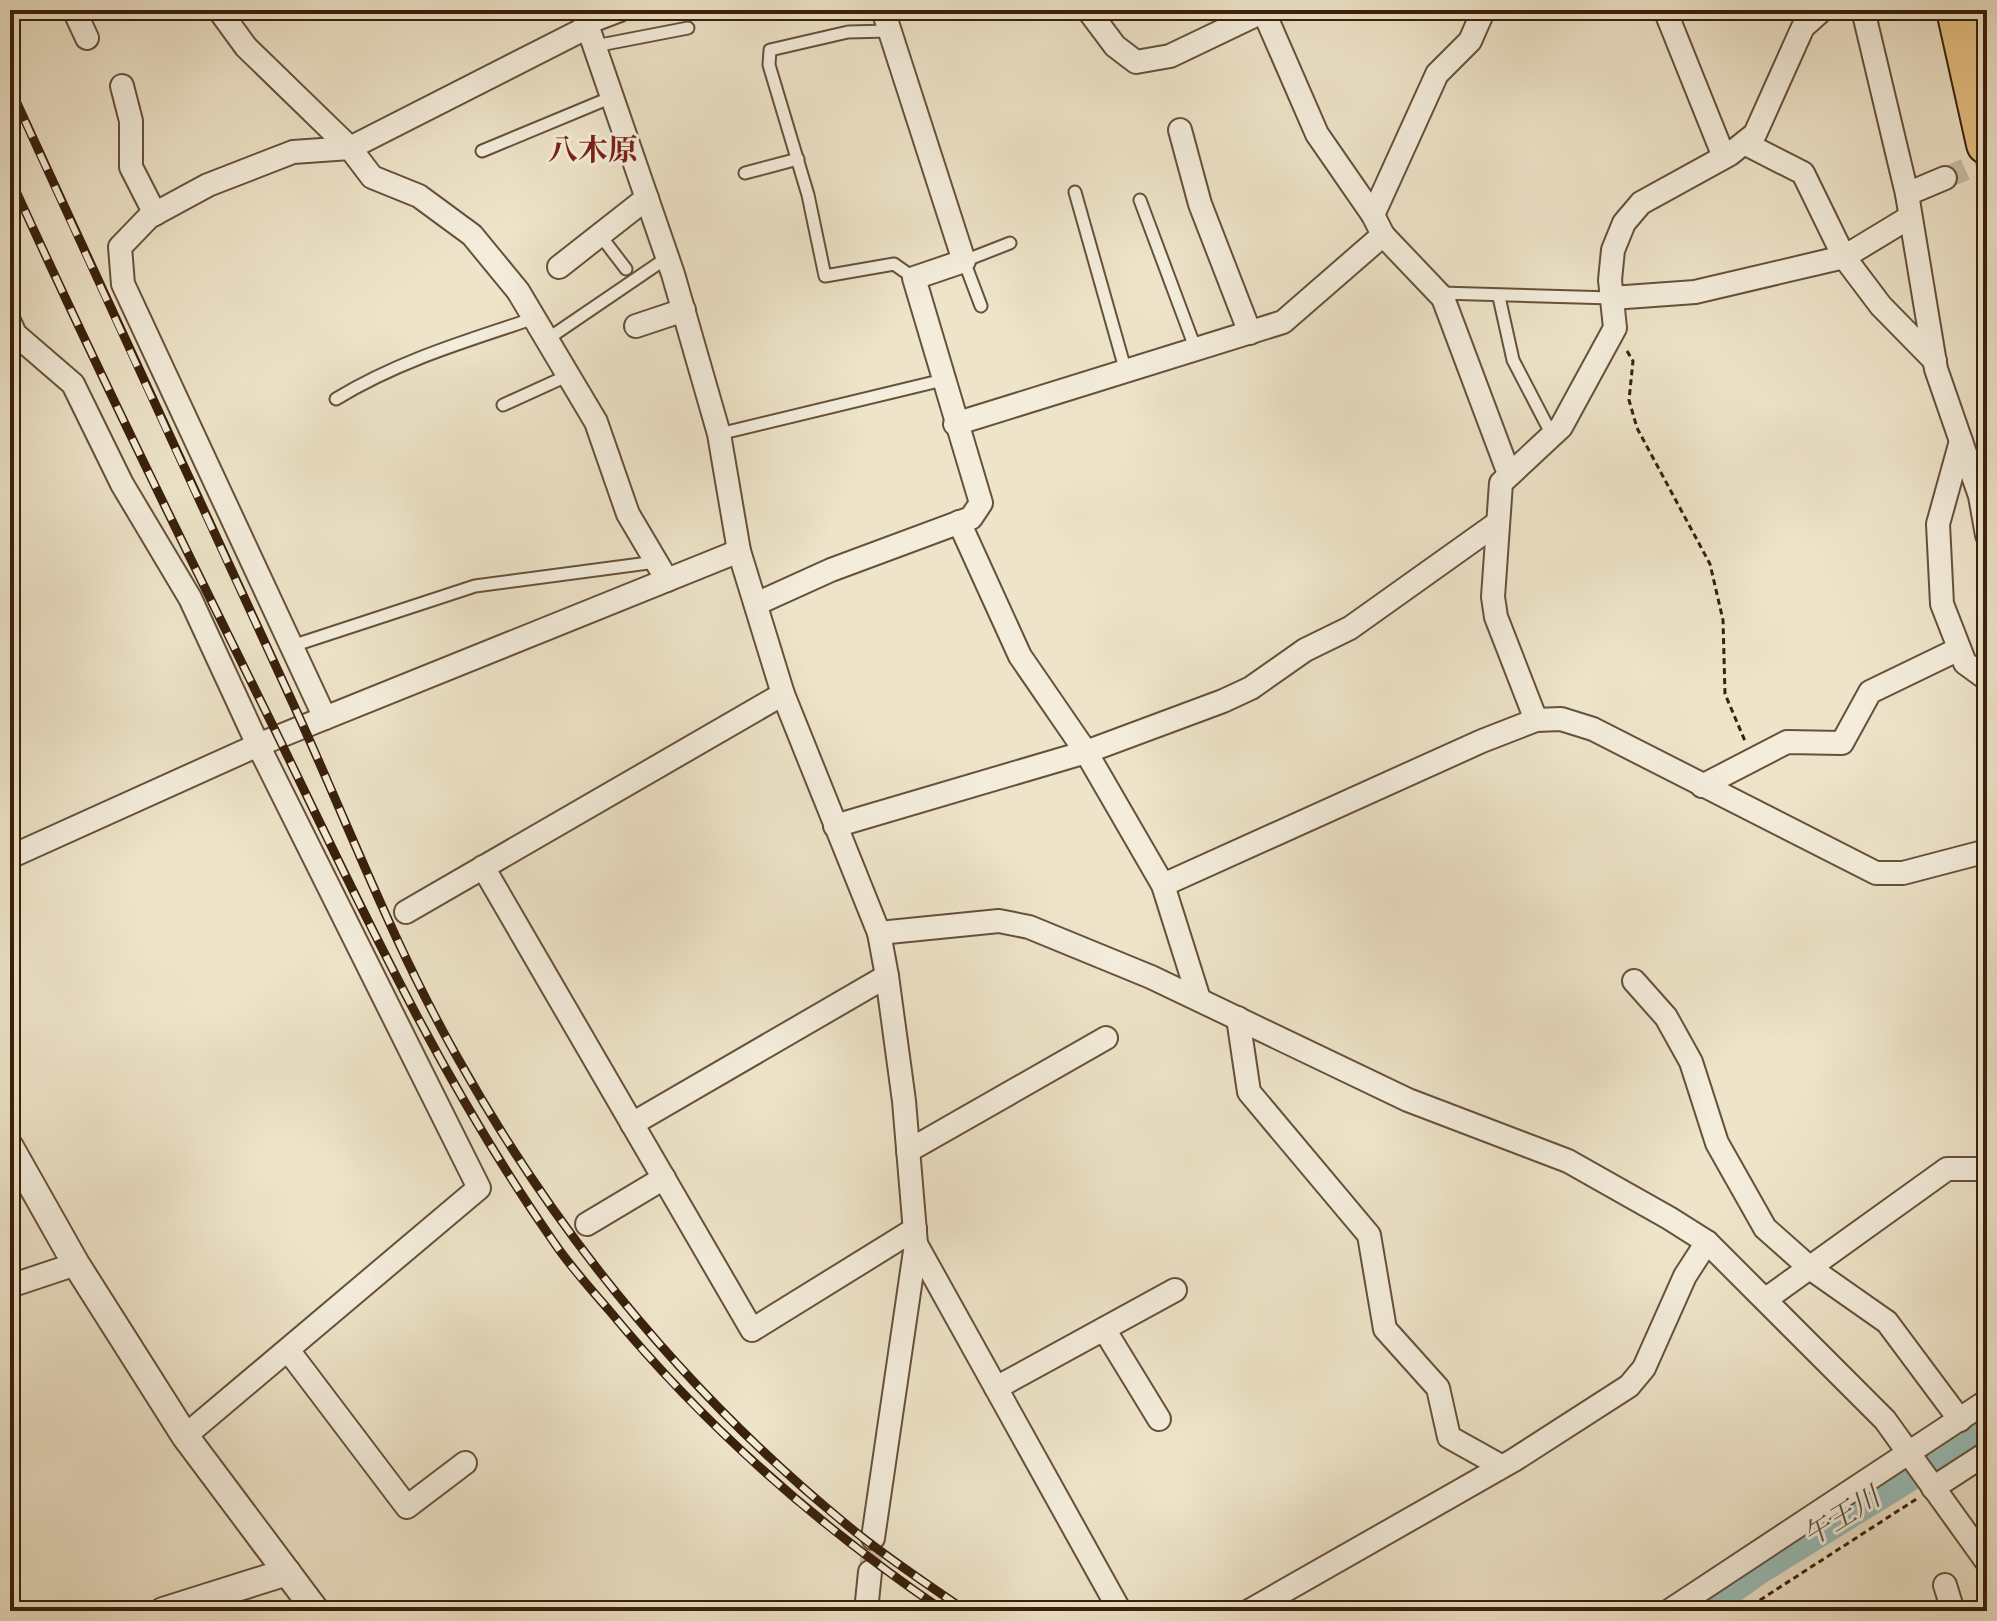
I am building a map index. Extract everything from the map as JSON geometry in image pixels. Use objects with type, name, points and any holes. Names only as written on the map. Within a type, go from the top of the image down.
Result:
[{"type":"highway","points":[[1957,10],[1987,144]]},
{"type":"street","points":[[74,10],[87,38]]},
{"type":"street","points":[[219,10],[246,47],[350,148],[372,177],[419,196],[472,235],[549,338],[596,422],[628,514],[662,571]]},
{"type":"street","points":[[325,718],[289,647],[123,284],[120,247],[155,214],[208,185],[293,152],[350,148],[620,10]]},
{"type":"street","points":[[1088,10],[1115,46],[1136,62],[1170,56],[1264,10],[1317,134],[1378,225],[1439,293],[1509,474]]},
{"type":"street","points":[[955,424],[1283,322],[1378,225],[1437,74],[1470,41],[1481,16],[1479,10]]},
{"type":"street","points":[[1665,10],[1724,157]]},
{"type":"street","points":[[1536,720],[1496,617],[1493,597],[1501,483],[1561,427],[1615,328],[1613,250],[1624,223],[1641,203],[1667,186],[1746,144],[1755,134],[1803,27],[1822,10]]},
{"type":"street","points":[[1863,10],[1908,206],[1935,361],[1980,496],[1987,535]]},
{"type":"street","points":[[756,604],[831,570],[971,518],[981,503],[914,278],[964,261],[886,20]]},
{"type":"street","points":[[588,27],[684,310],[719,434],[739,551],[783,694],[879,933],[908,1151],[915,1237],[873,1538]]},
{"type":"street","points":[[122,86],[131,121],[131,167],[155,214]]},
{"type":"street","points":[[1180,130],[1200,204],[1250,333]]},
{"type":"street","points":[[1746,144],[1803,173],[1844,257],[1881,306],[1935,361]]},
{"type":"street","points":[[1612,298],[1695,292],[1844,257],[1945,178]]},
{"type":"street","points":[[559,267],[647,198]]},
{"type":"street","points":[[636,326],[684,310]]},
{"type":"street","points":[[10,323],[15,334],[73,384],[122,484],[190,598],[258,745],[479,1188],[185,1436]]},
{"type":"street","points":[[1961,441],[1938,524],[1942,604],[1965,663],[1987,679]]},
{"type":"street","points":[[959,522],[1020,656],[1086,752],[1163,885],[1199,999]]},
{"type":"street","points":[[835,826],[1086,752],[1117,737],[1179,719],[1251,688],[1305,650],[1350,628],[1496,524]]},
{"type":"street","points":[[10,857],[258,745],[662,571],[739,551]]},
{"type":"street","points":[[1702,786],[1787,742],[1842,743],[1870,692],[1959,649]]},
{"type":"street","points":[[406,912],[783,694]]},
{"type":"street","points":[[1163,885],[1482,741],[1536,720],[1561,719],[1593,729],[1876,873],[1903,873],[1987,851]]},
{"type":"street","points":[[483,867],[752,1330],[915,1237]]},
{"type":"street","points":[[879,933],[999,921],[1029,927],[1098,953],[1199,999],[1408,1100],[1568,1161],[1707,1242],[1885,1420],[1987,1562]]},
{"type":"street","points":[[632,1124],[887,976]]},
{"type":"street","points":[[1634,981],[1666,1017],[1691,1062],[1717,1143],[1765,1228],[1810,1268],[1887,1322],[1960,1420]]},
{"type":"street","points":[[1238,1018],[1249,1092],[1369,1235],[1385,1329],[1438,1388],[1449,1437],[1501,1466]]},
{"type":"street","points":[[908,1151],[1106,1038]]},
{"type":"street","points":[[10,1147],[76,1264],[185,1436],[316,1611]]},
{"type":"street","points":[[1766,1299],[1947,1169],[1987,1169]]},
{"type":"street","points":[[587,1224],[664,1178]]},
{"type":"street","points":[[915,1237],[1120,1611]]},
{"type":"street","points":[[1249,1611],[1284,1602],[1638,1377],[1685,1276],[1707,1242]]},
{"type":"street","points":[[10,1286],[76,1264]]},
{"type":"street","points":[[996,1388],[1175,1290]]},
{"type":"street","points":[[1104,1329],[1159,1419]]},
{"type":"street","points":[[288,1350],[407,1507],[465,1463]]},
{"type":"street","points":[[1669,1611],[1911,1456],[1987,1401]]},
{"type":"street","points":[[1930,1484],[1987,1453]]},
{"type":"street","points":[[163,1611],[287,1572]]},
{"type":"street","points":[[870,1572],[870,1609]]},
{"type":"street","points":[[1945,1585],[1953,1611]]},
{"type":"lane","points":[[886,20],[770,50],[769,65],[798,159],[825,276],[894,264],[914,278]]},
{"type":"lane","points":[[588,27],[688,28]]},
{"type":"lane","points":[[482,151],[612,97]]},
{"type":"lane","points":[[745,173],[798,159]]},
{"type":"lane","points":[[1075,192],[1126,373]]},
{"type":"lane","points":[[1140,200],[1196,351]]},
{"type":"lane","points":[[600,235],[626,269]]},
{"type":"lane","points":[[981,306],[964,261],[1010,243]]},
{"type":"lane","points":[[549,338],[668,257]]},
{"type":"lane","points":[[1439,293],[1612,298]]},
{"type":"lane","points":[[1499,297],[1513,360],[1552,435]]},
{"type":"lane","points":[[336,399],[368,380],[434,352],[536,317]]},
{"type":"lane","points":[[503,405],[569,374]]},
{"type":"lane","points":[[719,434],[943,380]]},
{"type":"lane","points":[[289,647],[475,586],[662,571]]},
{"type":"path","points":[[1615,328],[1633,361],[1629,400],[1637,428],[1710,564],[1723,620],[1725,694],[1753,759]]},
{"type":"path","points":[[1743,1611],[1930,1484]]},
{"type":"waterway","name":"午王川","points":[[1697,1611],[1759,1567],[1987,1426]]},
{"type":"tunnel","points":[[1945,178],[1987,160]]},
{"type":"tunnel","points":[[870,1572],[873,1538]]},
{"type":"railway","points":[[10,88],[290,697],[410,967],[495,1122],[582,1249],[629,1309],[733,1422],[788,1475],[861,1536],[966,1611]]},
{"type":"railway","points":[[10,178],[140,454],[370,925],[438,1055],[512,1180],[579,1276],[645,1352],[723,1434],[807,1509],[944,1611]]},
{"type":"district","name":"八木原","points":[[593,150]]}]
